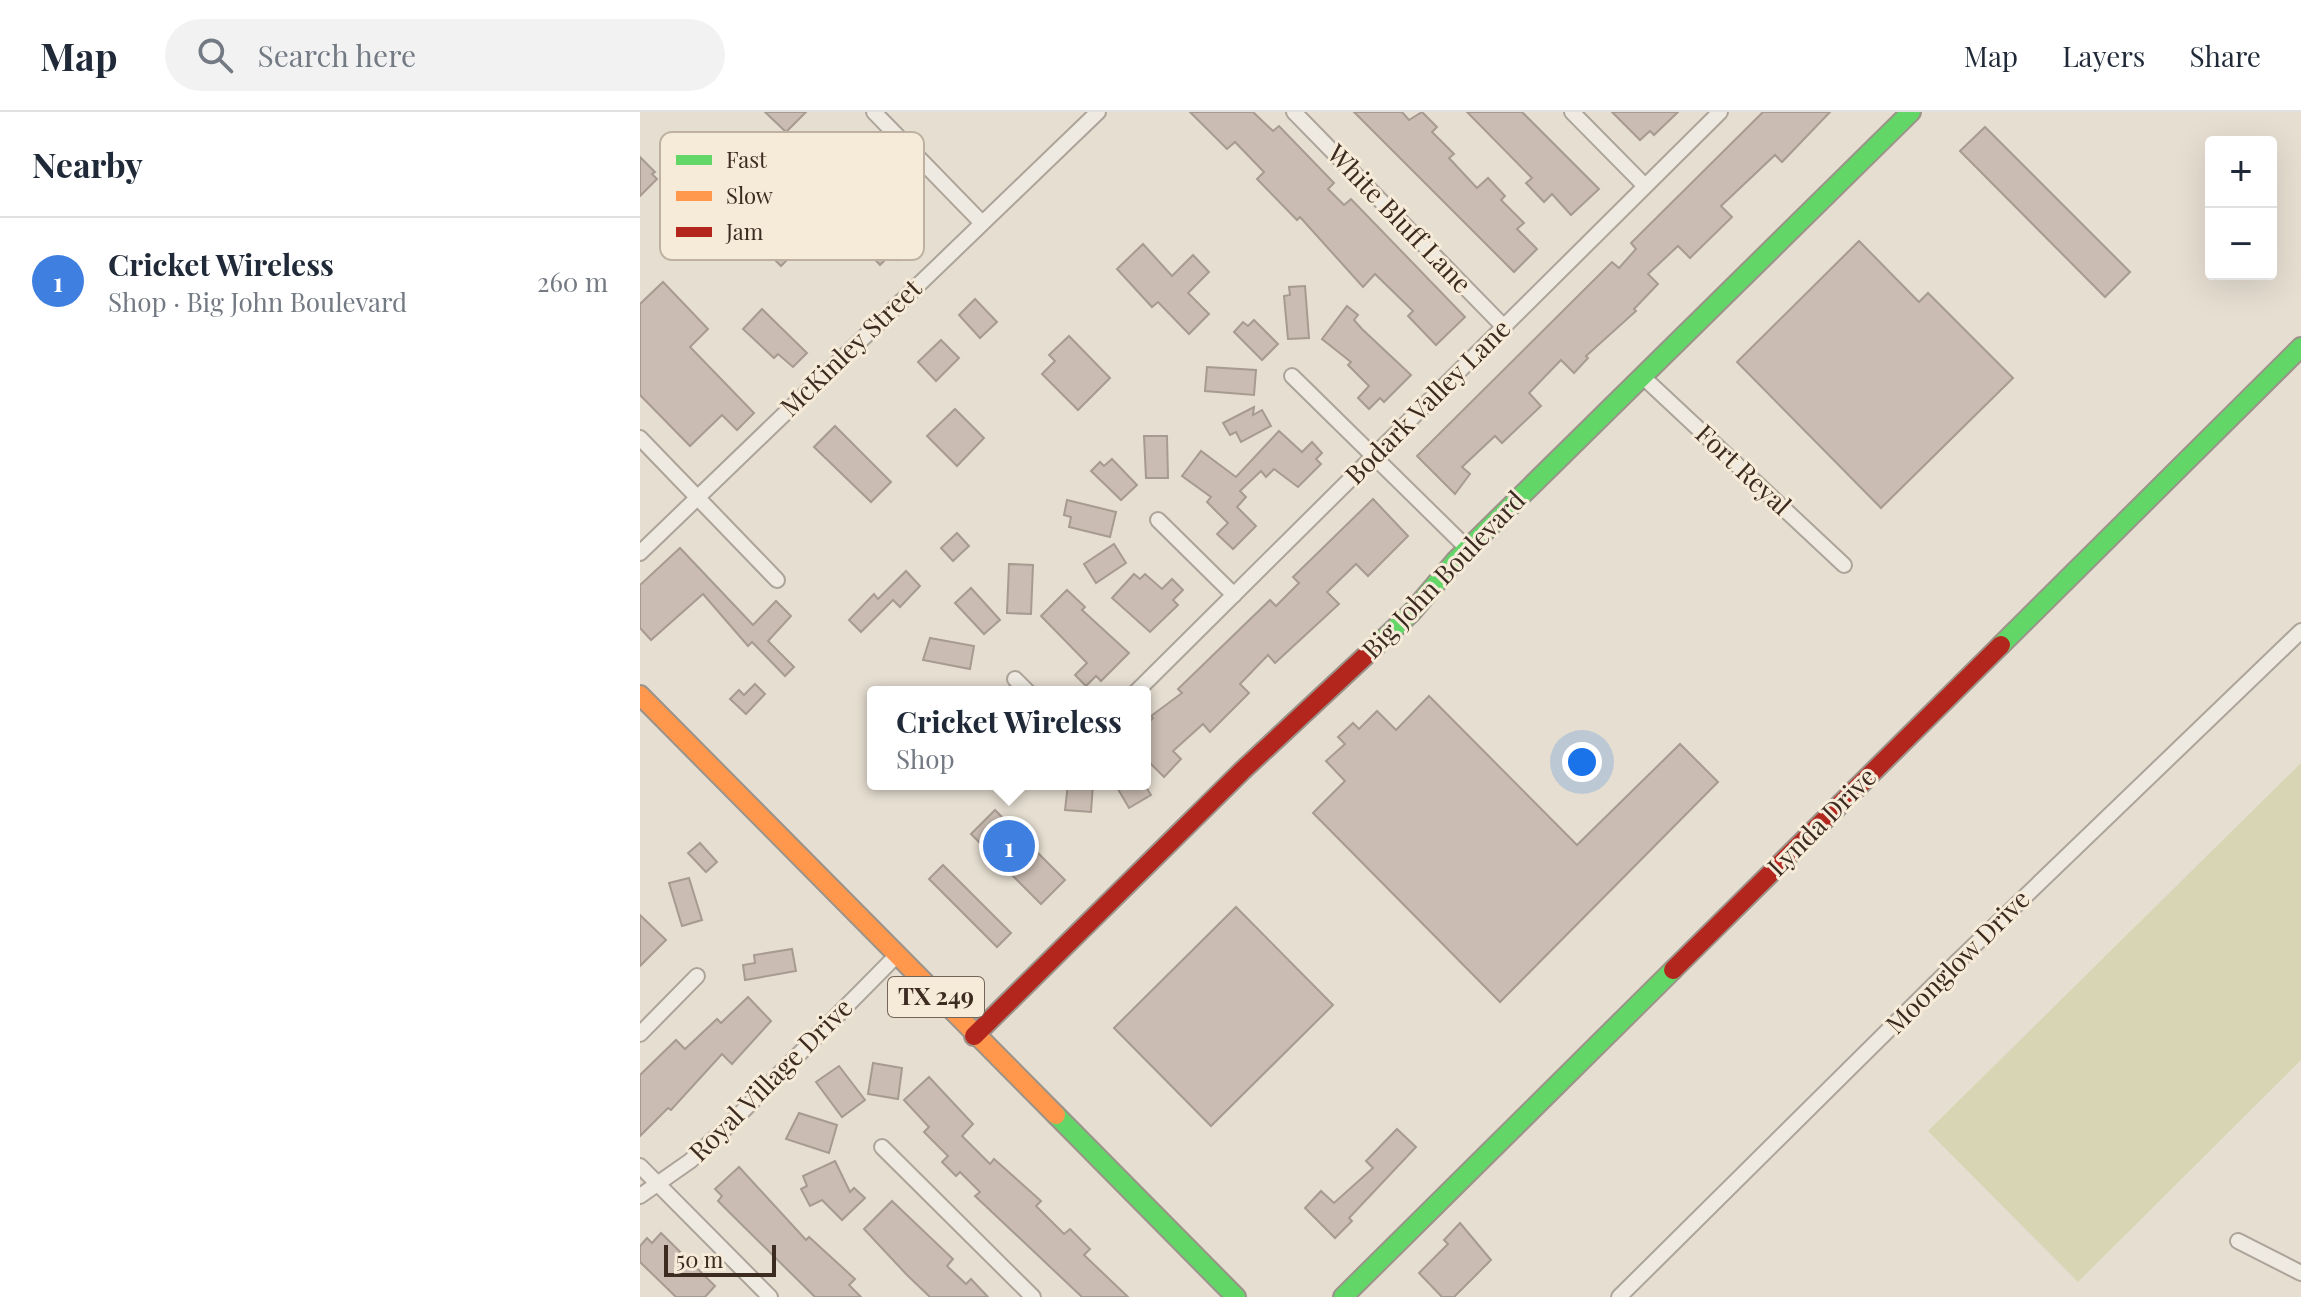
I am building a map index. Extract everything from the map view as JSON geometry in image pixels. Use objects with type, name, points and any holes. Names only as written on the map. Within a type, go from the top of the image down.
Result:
[{"type":"street","points":[[874,112],[893,132]]},
{"type":"street","name":"McKinley Street","points":[[640,553],[1098,112]]},
{"type":"street","name":"White Bluff Lane","points":[[1294,112],[1503,326]]},
{"type":"street","points":[[1572,112],[1644,185]]},
{"type":"street","name":"Bodark Valley Lane","points":[[1142,686],[1720,112]]},
{"type":"street","name":"Big John Boulevard","points":[[974,1036],[1242,771],[1412,612],[1468,549],[1911,112]]},
{"type":"street","points":[[924,163],[981,222]]},
{"type":"street","name":"Lynda Drive","points":[[1343,1297],[2301,347]]},
{"type":"street","points":[[1292,376],[1375,454],[1468,549]]},
{"type":"street","name":"Fort Reyal","points":[[1642,376],[1844,565]]},
{"type":"street","points":[[640,438],[777,580]]},
{"type":"street","points":[[1158,520],[1234,595]]},
{"type":"street","name":"Moonglow Drive","points":[[1619,1297],[1958,961],[2301,631]]},
{"type":"street","points":[[1015,679],[1022,686]]},
{"type":"street","name":"TX 249","points":[[640,695],[974,1036],[1236,1297]]},
{"type":"street","name":"Royal Village Drive","points":[[640,1196],[658,1185],[729,1125],[896,956]]},
{"type":"street","points":[[640,1034],[697,976]]},
{"type":"street","points":[[882,1147],[1033,1297]]},
{"type":"street","points":[[640,1166],[770,1297]]},
{"type":"street","points":[[2238,1241],[2301,1273]]},
{"type":"shaded area","points":[[2301,763],[2301,1060],[2078,1282],[1928,1131]]},
{"type":"building","points":[[765,112],[806,112],[786,132]]},
{"type":"building","points":[[1190,112],[1253,112],[1273,131],[1279,126],[1334,183],[1328,189],[1344,205],[1351,199],[1465,317],[1436,345],[1408,316],[1413,311],[1375,274],[1363,287],[1300,217],[1297,220],[1257,179],[1264,172],[1235,142],[1227,149]]},
{"type":"building","points":[[1354,112],[1402,112],[1409,120],[1422,112],[1437,127],[1432,132],[1454,154],[1449,158],[1477,188],[1488,178],[1505,196],[1501,200],[1524,223],[1517,229],[1537,249],[1514,272]]},
{"type":"building","points":[[1467,112],[1522,112],[1599,189],[1571,215],[1552,194],[1544,202],[1526,183],[1532,178]]},
{"type":"building","points":[[1612,112],[1678,112],[1654,135],[1650,131],[1640,140]]},
{"type":"building","points":[[1763,112],[1830,112],[1782,162],[1775,155],[1721,206],[1732,217],[1690,258],[1678,246],[1648,274],[1658,284],[1634,309],[1636,311],[1586,356],[1588,358],[1574,373],[1561,360],[1529,393],[1541,406],[1502,443],[1495,436],[1462,467],[1470,474],[1455,494],[1417,456],[1612,262],[1619,268],[1636,249],[1631,243]]},
{"type":"building","points":[[1985,127],[2130,272],[2105,297],[1960,151]]},
{"type":"building","points":[[640,157],[655,172],[652,174],[657,179],[640,196]]},
{"type":"building","points":[[1859,241],[1919,302],[1928,293],[2013,378],[1881,508],[1737,362]]},
{"type":"building","points":[[1143,244],[1172,276],[1193,255],[1209,272],[1188,293],[1209,314],[1189,334],[1158,302],[1152,307],[1117,269]]},
{"type":"building","points":[[663,282],[708,329],[690,347],[754,413],[737,430],[722,415],[690,446],[640,395],[640,304]]},
{"type":"building","points":[[1305,286],[1309,338],[1288,339],[1284,296],[1290,295],[1289,287]]},
{"type":"building","points":[[975,299],[997,322],[980,338],[959,315]]},
{"type":"building","points":[[1347,306],[1358,315],[1354,320],[1362,329],[1411,375],[1384,402],[1380,398],[1369,409],[1358,398],[1369,386],[1348,365],[1351,362],[1322,339]]},
{"type":"building","points":[[762,309],[807,353],[793,367],[778,354],[774,358],[743,329]]},
{"type":"building","points":[[1254,320],[1278,344],[1262,360],[1234,332],[1243,322],[1248,326]]},
{"type":"building","points":[[1069,336],[1110,378],[1078,410],[1042,374],[1055,361],[1049,355]]},
{"type":"building","points":[[941,340],[959,358],[936,381],[918,362]]},
{"type":"building","points":[[1207,367],[1256,370],[1254,395],[1205,391]]},
{"type":"building","points":[[1254,407],[1253,415],[1262,410],[1271,426],[1241,442],[1236,432],[1230,435],[1223,423]]},
{"type":"building","points":[[955,409],[984,438],[957,466],[927,436]]},
{"type":"building","points":[[835,426],[891,482],[871,502],[814,447]]},
{"type":"building","points":[[1279,431],[1302,452],[1312,442],[1322,453],[1316,459],[1321,464],[1298,487],[1274,469],[1266,477],[1261,471],[1240,491],[1246,497],[1237,507],[1256,526],[1233,549],[1217,534],[1228,523],[1207,502],[1211,497],[1182,476],[1201,451],[1236,477]]},
{"type":"building","points":[[1144,436],[1167,436],[1168,478],[1146,478]]},
{"type":"building","points":[[1112,459],[1137,485],[1121,500],[1091,471],[1100,462],[1104,466]]},
{"type":"building","points":[[1373,499],[1408,536],[1368,576],[1356,564],[1327,592],[1339,604],[1275,663],[1268,655],[1240,684],[1249,693],[1210,732],[1203,724],[1173,751],[1181,759],[1164,777],[1151,764],[1151,716],[1182,693],[1178,689],[1270,600],[1276,606],[1299,583],[1293,577]]},
{"type":"building","points":[[1067,500],[1116,512],[1110,537],[1069,527],[1071,517],[1064,515]]},
{"type":"building","points":[[957,533],[969,546],[953,561],[941,548]]},
{"type":"building","points":[[1114,544],[1126,563],[1096,583],[1084,564]]},
{"type":"building","points":[[680,548],[753,625],[776,601],[791,616],[768,641],[794,667],[785,676],[752,642],[748,646],[703,594],[651,640],[640,628],[640,585]]},
{"type":"building","points":[[1009,564],[1033,565],[1031,614],[1007,613]]},
{"type":"building","points":[[906,571],[920,586],[900,607],[893,600],[861,632],[849,620],[874,594],[878,599]]},
{"type":"building","points":[[1134,574],[1140,579],[1145,574],[1162,589],[1172,579],[1183,590],[1173,600],[1178,605],[1150,632],[1112,598]]},
{"type":"building","points":[[971,588],[1000,620],[984,634],[955,603]]},
{"type":"building","points":[[1067,590],[1085,607],[1082,610],[1129,653],[1101,681],[1096,676],[1086,686],[1075,675],[1087,663],[1041,616]]},
{"type":"building","points":[[930,638],[974,646],[970,669],[923,660]]},
{"type":"building","points":[[755,684],[765,694],[746,714],[730,699],[739,690],[744,695]]},
{"type":"building","points":[[1429,696],[1577,845],[1680,744],[1718,782],[1500,1002],[1313,813],[1345,781],[1326,761],[1345,744],[1338,737],[1353,723],[1359,729],[1377,711],[1396,730]]},
{"type":"building","points":[[1067,790],[1093,790],[1091,812],[1065,810]]},
{"type":"building","points":[[1118,790],[1148,790],[1151,795],[1129,808]]},
{"type":"building","points":[[995,810],[1065,880],[1041,904],[971,834]]},
{"type":"building","points":[[700,843],[717,862],[706,872],[688,853]]},
{"type":"building","points":[[943,865],[1011,933],[997,947],[929,879]]},
{"type":"building","points":[[689,878],[702,920],[682,926],[669,883]]},
{"type":"building","points":[[1236,907],[1333,1005],[1211,1126],[1114,1028]]},
{"type":"building","points":[[640,915],[666,940],[640,966]]},
{"type":"building","points":[[792,949],[796,971],[745,980],[743,965],[755,963],[754,955]]},
{"type":"building","points":[[748,997],[771,1021],[732,1064],[722,1054],[671,1110],[668,1108],[640,1136],[640,1075],[676,1040],[685,1049],[717,1019],[721,1023]]},
{"type":"building","points":[[873,1063],[902,1068],[898,1099],[868,1094]]},
{"type":"building","points":[[839,1066],[865,1100],[842,1117],[816,1082]]},
{"type":"building","points":[[929,1077],[973,1124],[962,1136],[990,1164],[994,1159],[1041,1201],[1036,1206],[1064,1234],[1070,1229],[1090,1249],[1084,1255],[1128,1297],[1082,1297],[975,1196],[980,1192],[960,1172],[956,1176],[942,1162],[948,1156],[924,1132],[929,1127],[904,1100]]},
{"type":"building","points":[[799,1113],[837,1125],[829,1153],[786,1139]]},
{"type":"building","points":[[1397,1129],[1416,1147],[1349,1218],[1352,1221],[1335,1238],[1305,1208],[1321,1191],[1334,1203],[1373,1168],[1366,1161]]},
{"type":"building","points":[[835,1161],[850,1192],[854,1188],[865,1198],[842,1220],[822,1200],[810,1206],[801,1189],[807,1186],[803,1176]]},
{"type":"building","points":[[739,1167],[806,1240],[809,1237],[855,1279],[849,1285],[861,1297],[815,1297],[718,1201],[722,1196],[715,1189]]},
{"type":"building","points":[[892,1201],[953,1259],[947,1266],[966,1284],[971,1279],[988,1297],[930,1297],[907,1275],[864,1229]]},
{"type":"building","points":[[1460,1223],[1491,1260],[1454,1297],[1442,1297],[1419,1273],[1448,1244],[1444,1240]]},
{"type":"building","points":[[661,1233],[715,1286],[705,1297],[676,1297],[640,1262],[640,1246],[647,1238],[652,1243]]},
{"type":"traffic: fast","points":[[1375,647],[1412,612],[1456,560],[1911,112]]},
{"type":"traffic: fast","points":[[2001,645],[2301,347]]},
{"type":"traffic: fast","points":[[1343,1297],[1673,970]]},
{"type":"traffic: fast","points":[[1056,1115],[1236,1297]]},
{"type":"traffic: slow","points":[[640,695],[1056,1115]]},
{"type":"traffic: jam","points":[[1673,970],[2001,645]]},
{"type":"traffic: jam","points":[[974,1036],[1242,771],[1375,647]]},
{"type":"place","name":"Cricket Wireless","points":[[1009,846]]}]
